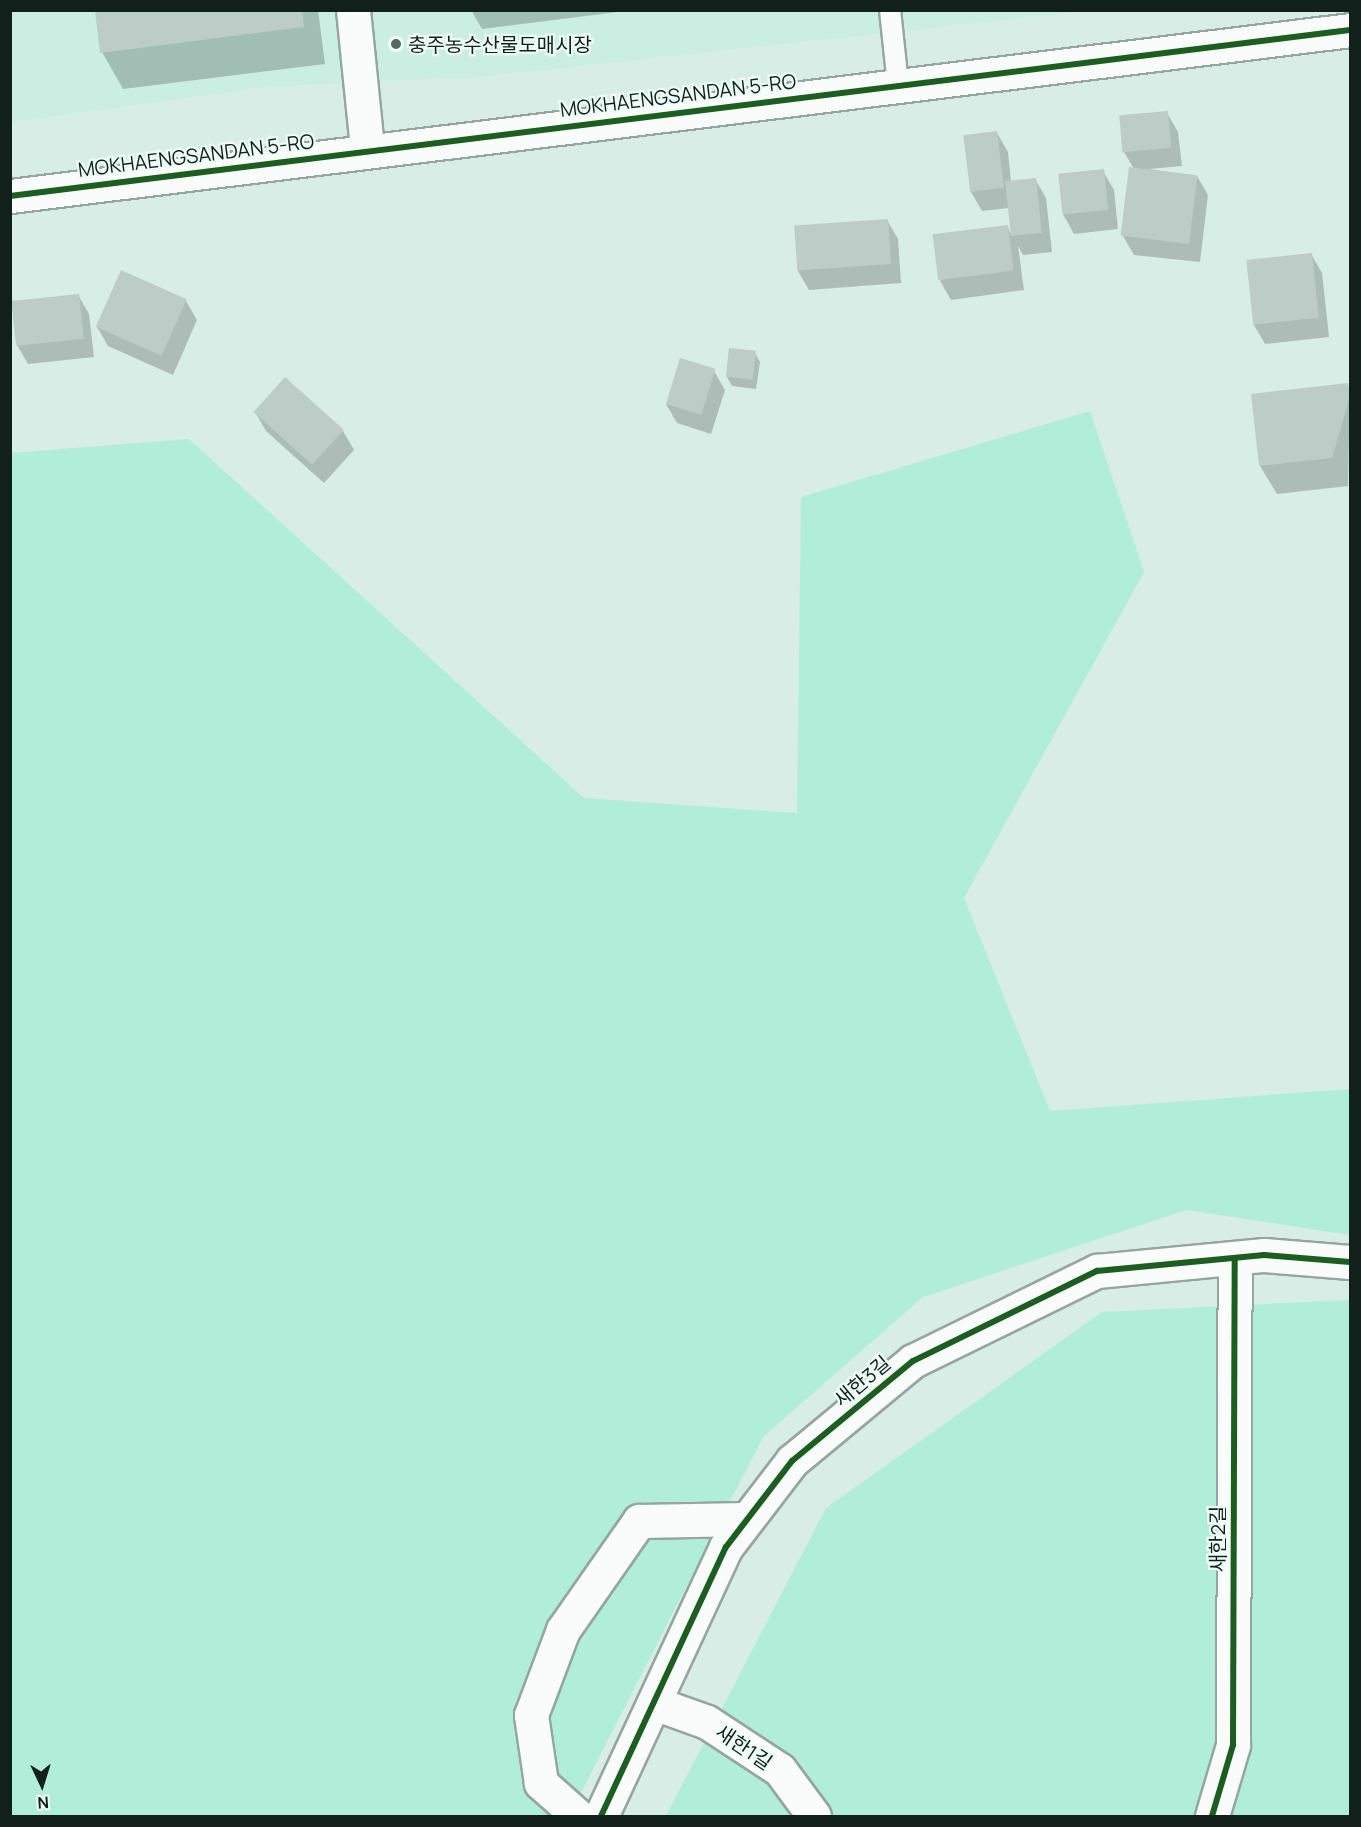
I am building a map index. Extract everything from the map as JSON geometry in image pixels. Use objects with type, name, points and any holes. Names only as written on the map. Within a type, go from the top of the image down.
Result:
[{"type":"street","points":[[353,10],[367,149]]},
{"type":"street","name":"MOKHAENGSANDAN 5-RO","points":[[10,196],[367,149],[1350,30]]},
{"type":"street","name":"새한3길","points":[[601,1816],[726,1547],[792,1461],[913,1361],[1097,1271],[1264,1255],[1350,1262]]},
{"type":"street","name":"새한2길","points":[[1212,1816],[1233,1745],[1235,1258]]},
{"type":"street","points":[[578,1816],[541,1783],[531,1715],[564,1630],[639,1521],[747,1519]]},
{"type":"street","name":"새한1길","points":[[654,1703],[707,1722],[780,1770],[814,1816]]},
{"type":"lane","points":[[890,10],[897,85]]},
{"type":"shaded area","name":"충주농수산물도매시장","points":[[10,11],[1086,11],[478,77],[275,86],[11,122]]},
{"type":"shaded area","points":[[1090,411],[1144,572],[964,898],[1050,1111],[1350,1089],[1350,1235],[1186,1210],[923,1297],[763,1437],[569,1816],[11,1816],[11,453],[189,439],[584,798],[797,813],[801,497]]},
{"type":"shaded area","points":[[1350,1300],[1350,1816],[666,1816],[826,1508],[1102,1312]]},
{"type":"building","points":[[95,10],[302,10],[304,27],[100,53]]},
{"type":"building","points":[[1168,111],[1171,148],[1122,152],[1119,115]]},
{"type":"building","points":[[997,131],[1004,188],[970,192],[963,135]]},
{"type":"building","points":[[1129,167],[1197,175],[1189,244],[1121,235]]},
{"type":"building","points":[[1104,169],[1108,210],[1063,215],[1058,174]]},
{"type":"building","points":[[1036,178],[1042,233],[1011,236],[1005,181]]},
{"type":"building","points":[[888,219],[891,264],[797,270],[794,226]]},
{"type":"building","points":[[1008,225],[1014,271],[938,280],[933,234]]},
{"type":"building","points":[[1312,253],[1319,318],[1253,325],[1246,260]]},
{"type":"building","points":[[121,270],[187,299],[162,356],[96,327]]},
{"type":"building","points":[[79,294],[84,339],[16,346],[11,301]]},
{"type":"building","points":[[729,348],[756,351],[753,380],[726,377]]},
{"type":"building","points":[[680,358],[715,369],[701,415],[666,404]]},
{"type":"building","points":[[285,377],[344,430],[312,465],[254,412]]},
{"type":"building","points":[[1348,383],[1350,396],[1332,458],[1259,466],[1251,394]]},
{"type":"cycle path","points":[[10,196],[1350,30]]},
{"type":"cycle path","points":[[601,1816],[726,1547],[792,1461],[913,1361],[1097,1271],[1264,1255],[1350,1262]]},
{"type":"cycle path","points":[[1212,1816],[1233,1745],[1235,1258]]},
{"type":"place","name":"충주농수산물도매시장","points":[[396,44]]}]
